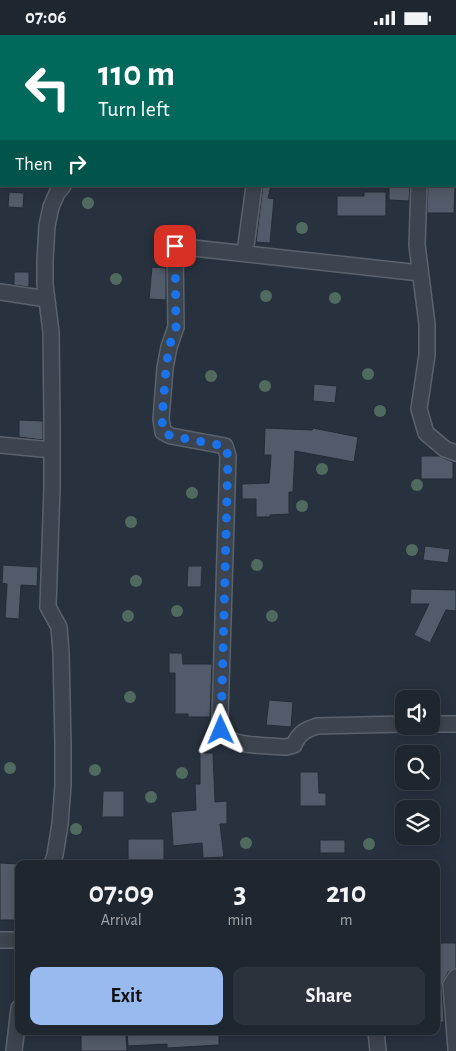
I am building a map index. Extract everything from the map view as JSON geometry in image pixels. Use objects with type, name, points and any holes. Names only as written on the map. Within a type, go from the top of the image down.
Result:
[{"type":"street","points":[[53,860],[60,825],[63,745],[59,627],[48,607],[52,450],[51,332],[45,284],[47,226],[51,207],[57,193],[62,187]]},
{"type":"street","points":[[245,253],[254,187]]},
{"type":"street","points":[[418,187],[417,245],[427,324],[427,355],[420,409],[426,433],[445,449],[456,453]]},
{"type":"street","points":[[395,724],[317,726],[305,730],[298,736],[294,745],[286,747],[237,742],[226,739],[221,730],[228,456],[225,446],[171,436],[163,432],[162,419],[169,347],[176,327],[175,246],[420,273]]},
{"type":"street","points":[[0,292],[48,299]]},
{"type":"street","points":[[0,445],[52,450]]},
{"type":"street","points":[[440,724],[456,724]]},
{"type":"street","points":[[0,940],[15,940]]},
{"type":"street","points":[[456,977],[451,985],[456,1049]]},
{"type":"street","points":[[14,1051],[16,1035]]},
{"type":"street","points":[[376,1035],[378,1051]]},
{"type":"building","points":[[263,187],[271,187],[268,198],[274,199],[270,243],[256,242]]},
{"type":"building","points":[[389,187],[410,187],[409,201],[389,200]]},
{"type":"building","points":[[428,187],[455,187],[454,213],[427,213]]},
{"type":"building","points":[[9,192],[24,193],[23,208],[8,207]]},
{"type":"building","points":[[364,192],[386,192],[386,216],[337,216],[337,196],[364,196]]},
{"type":"building","points":[[152,267],[166,268],[166,300],[149,299]]},
{"type":"building","points":[[14,272],[29,272],[29,287],[14,285]]},
{"type":"building","points":[[314,384],[337,386],[335,403],[313,401]]},
{"type":"building","points":[[19,420],[43,421],[43,440],[19,437]]},
{"type":"building","points":[[265,428],[312,430],[313,428],[358,437],[354,462],[295,451],[293,492],[289,492],[289,514],[256,517],[256,499],[242,499],[242,484],[269,483],[271,455],[264,455]]},
{"type":"building","points":[[421,456],[439,456],[453,462],[453,479],[421,479]]},
{"type":"building","points":[[425,546],[450,549],[448,563],[423,560]]},
{"type":"building","points":[[3,565],[38,567],[37,586],[21,585],[19,619],[5,618],[7,584],[2,583]]},
{"type":"building","points":[[188,566],[202,566],[201,587],[187,587]]},
{"type":"building","points":[[411,589],[456,590],[456,611],[446,610],[430,643],[414,635],[429,604],[410,604]]},
{"type":"building","points":[[169,653],[182,653],[183,664],[212,664],[210,717],[188,717],[188,714],[175,714],[175,673],[169,673]]},
{"type":"building","points":[[269,700],[293,702],[291,727],[266,725]]},
{"type":"building","points":[[200,753],[213,753],[215,802],[227,801],[227,824],[220,824],[224,857],[203,858],[202,843],[173,846],[171,812],[196,810],[195,784],[200,784]]},
{"type":"building","points":[[300,772],[318,772],[319,793],[326,793],[326,806],[300,806]]},
{"type":"building","points":[[103,791],[124,791],[124,817],[102,817]]},
{"type":"building","points":[[128,839],[164,839],[164,860],[128,860]]},
{"type":"building","points":[[320,840],[345,840],[345,853],[320,853]]},
{"type":"building","points":[[0,863],[15,864],[15,920],[0,920]]},
{"type":"building","points":[[440,943],[456,943],[456,968],[448,972],[442,985],[444,1022],[440,1022]]},
{"type":"building","points":[[81,1035],[126,1035],[127,1051],[81,1051]]},
{"type":"building","points":[[127,1035],[219,1035],[219,1045],[167,1048],[167,1044],[128,1046]]},
{"type":"route","points":[[175,246],[176,327],[169,347],[166,368],[162,419],[163,432],[171,436],[217,443],[225,446],[228,456],[221,730]]}]
